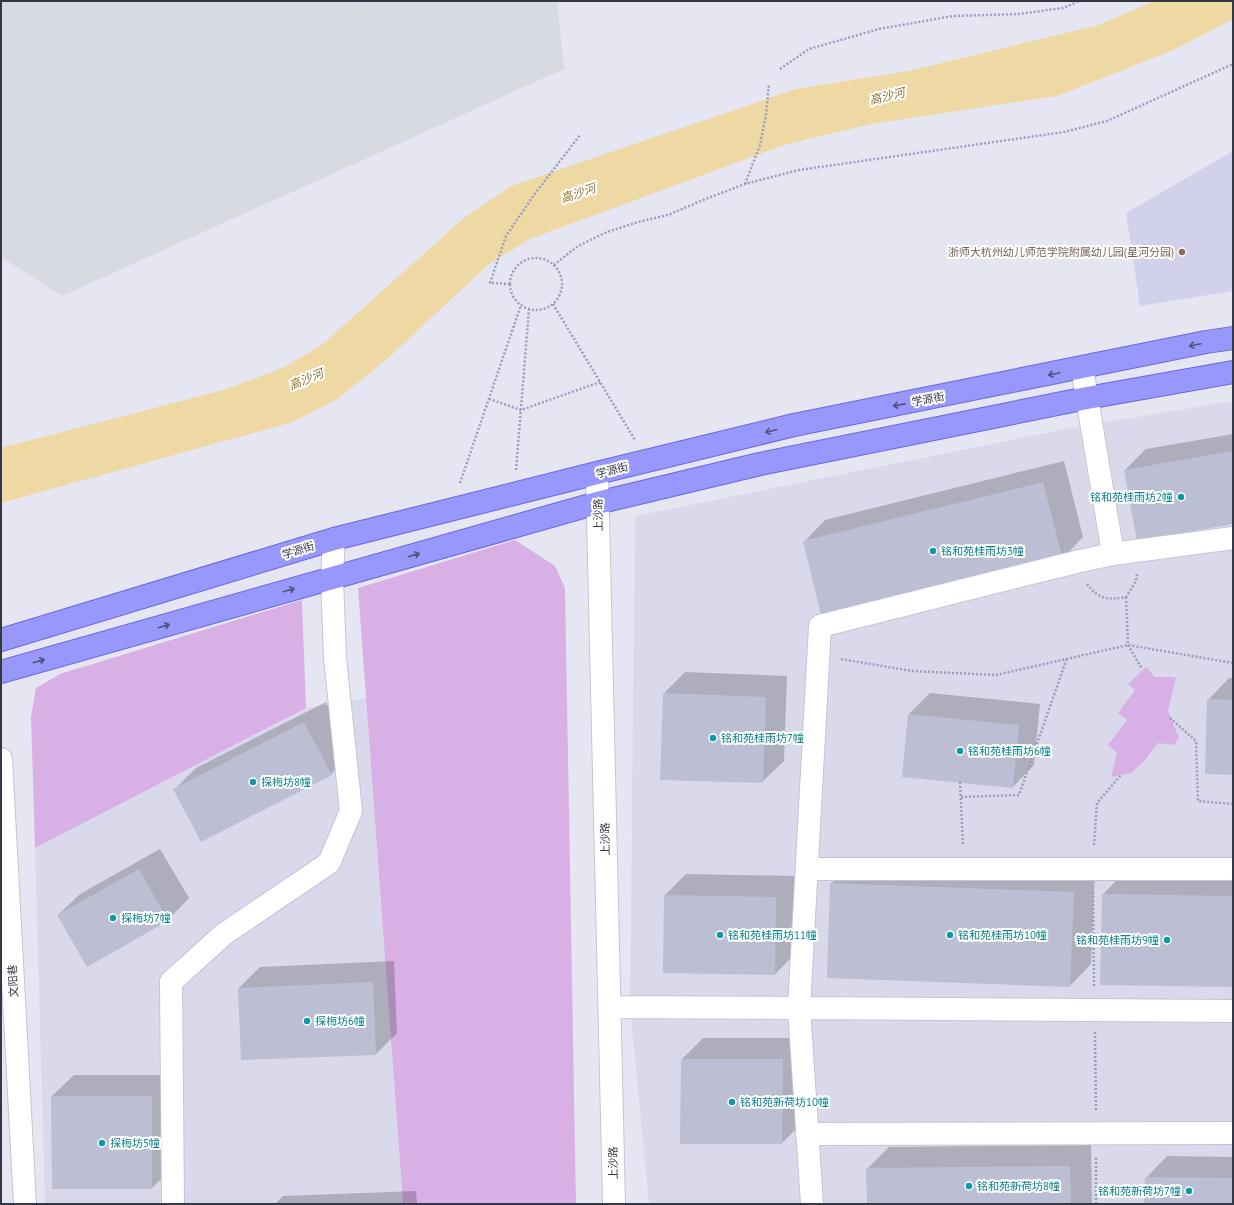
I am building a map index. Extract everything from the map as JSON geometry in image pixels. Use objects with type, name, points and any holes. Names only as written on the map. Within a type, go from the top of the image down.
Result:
[{"type":"main road","name":"学源街","points":[[1,640],[334,539],[597,473],[794,425],[1233,338]]},
{"type":"main road","points":[[1,672],[598,503],[760,464],[1087,398],[1233,372]]},
{"type":"street","points":[[1082,368],[1113,554]]},
{"type":"street","name":"上沙路","points":[[597,473],[614,1204]]},
{"type":"street","points":[[812,1204],[799,1008],[820,626],[1080,561],[1137,550],[1233,538]]},
{"type":"street","points":[[173,1204],[171,982],[224,934],[329,863],[351,811],[334,658],[332,578],[334,539]]},
{"type":"street","name":"文阳巷","points":[[1,759],[25,1204]]},
{"type":"street","points":[[807,869],[1233,869]]},
{"type":"street","points":[[609,1007],[1233,1011]]},
{"type":"street","points":[[807,1134],[1233,1133]]},
{"type":"path","points":[[780,69],[809,49],[880,30],[953,16],[1019,14],[1063,8],[1079,1]]},
{"type":"path","points":[[554,265],[578,246],[607,232],[638,222],[668,216],[703,200],[745,184],[799,170],[1064,132],[1107,120],[1233,64]]},
{"type":"path","points":[[745,184],[760,145],[766,114],[769,84]]},
{"type":"path","points":[[510,284],[490,283],[506,236],[580,135]]},
{"type":"path","points":[[538,258],[547,260],[554,265],[560,272],[562,285],[559,298],[553,304],[541,309],[529,309],[521,305],[513,296],[510,284],[511,275],[515,268],[522,262],[538,258]]},
{"type":"path","points":[[553,304],[648,461]]},
{"type":"path","points":[[450,510],[521,305]]},
{"type":"path","points":[[514,494],[529,309]]},
{"type":"path","points":[[489,399],[521,410],[600,382]]},
{"type":"path","points":[[1137,550],[1136,582],[1126,596],[1128,645],[1142,669]]},
{"type":"path","points":[[1080,561],[1086,582],[1094,594],[1110,600],[1126,596]]},
{"type":"path","points":[[819,656],[912,671],[996,675],[1128,645],[1233,663]]},
{"type":"path","points":[[961,797],[1019,795],[1067,658]]},
{"type":"path","points":[[1170,718],[1196,742],[1198,801],[1233,804]]},
{"type":"path","points":[[1096,1204],[1092,869],[1097,803],[1121,775]]},
{"type":"path","points":[[960,782],[964,869]]},
{"type":"shaded area","points":[[1,1],[359,1],[359,3],[375,1],[557,1],[564,69],[62,296],[1,257]]},
{"type":"shaded area","name":"浙师大杭州幼儿师范学院附属幼儿园(星河分园)","points":[[1233,151],[1233,291],[1140,306],[1126,213]]},
{"type":"shaded area","points":[[1233,401],[1233,1204],[649,1204],[630,1007],[635,516],[1071,428]]},
{"type":"shaded area","points":[[515,540],[555,566],[565,588],[576,1204],[403,1204],[358,588]]},
{"type":"shaded area","points":[[302,600],[306,708],[35,848],[31,717],[36,688],[60,674]]},
{"type":"shaded area","points":[[1146,667],[1155,677],[1176,677],[1168,711],[1179,738],[1174,745],[1158,743],[1145,760],[1131,773],[1111,777],[1117,753],[1108,745],[1127,720],[1118,713],[1135,690],[1128,684]]},
{"type":"shaded area","points":[[366,698],[403,1204],[45,1204],[35,848],[306,708]]},
{"type":"water","name":"高沙河","points":[[1154,1],[1233,1],[1233,19],[1176,49],[1057,96],[871,124],[784,145],[530,239],[489,264],[386,360],[336,400],[293,422],[1,503],[1,448],[227,389],[285,367],[323,344],[465,217],[511,186],[796,89],[909,71],[1099,25]]},
{"type":"building","name":"铭和苑桂雨坊2幢","points":[[1233,451],[1233,524],[1137,541],[1124,470]]},
{"type":"building","name":"铭和苑桂雨坊3幢","points":[[1043,482],[1063,560],[822,619],[803,541]]},
{"type":"building","name":"铭和苑桂雨坊7幢","points":[[663,693],[766,697],[763,783],[660,780]]},
{"type":"building","points":[[1207,699],[1233,700],[1233,775],[1205,774]]},
{"type":"building","name":"铭和苑桂雨坊6幢","points":[[908,714],[1019,725],[1013,788],[902,777]]},
{"type":"building","name":"探梅坊8幢","points":[[304,722],[332,775],[201,842],[173,789]]},
{"type":"building","name":"探梅坊7幢","points":[[139,869],[168,921],[87,967],[57,915]]},
{"type":"building","name":"铭和苑桂雨坊10幢","points":[[830,883],[1074,892],[1070,987],[827,978]]},
{"type":"building","name":"铭和苑桂雨坊9幢","points":[[1102,894],[1233,896],[1233,987],[1100,985]]},
{"type":"building","name":"铭和苑桂雨坊11幢","points":[[664,895],[776,897],[775,975],[663,973]]},
{"type":"building","name":"探梅坊6幢","points":[[373,982],[376,1055],[241,1060],[238,988]]},
{"type":"building","name":"铭和苑新荷坊10幢","points":[[681,1059],[783,1059],[782,1144],[680,1144]]},
{"type":"building","name":"探梅坊5幢","points":[[51,1096],[152,1096],[152,1189],[52,1189]]},
{"type":"building","name":"铭和苑新荷坊8幢","points":[[1070,1166],[1071,1204],[867,1204],[866,1168]]},
{"type":"building","name":"铭和苑新荷坊7幢","points":[[1145,1177],[1233,1178],[1233,1204],[1144,1204]]},
{"type":"place","name":"浙师大杭州幼儿师范学院附属幼儿园(星河分园)","points":[[1182,252]]},
{"type":"place","name":"铭和苑桂雨坊2幢","points":[[1181,497]]},
{"type":"place","name":"铭和苑桂雨坊3幢","points":[[933,551]]},
{"type":"place","name":"铭和苑桂雨坊7幢","points":[[713,738]]},
{"type":"place","name":"铭和苑桂雨坊6幢","points":[[960,751]]},
{"type":"place","name":"探梅坊8幢","points":[[253,782]]},
{"type":"place","name":"探梅坊7幢","points":[[113,918]]},
{"type":"place","name":"铭和苑桂雨坊11幢","points":[[720,935]]},
{"type":"place","name":"铭和苑桂雨坊10幢","points":[[950,935]]},
{"type":"place","name":"铭和苑桂雨坊9幢","points":[[1167,940]]},
{"type":"place","name":"探梅坊6幢","points":[[307,1021]]},
{"type":"place","name":"铭和苑新荷坊10幢","points":[[732,1102]]},
{"type":"place","name":"探梅坊5幢","points":[[102,1143]]},
{"type":"place","name":"铭和苑新荷坊8幢","points":[[969,1186]]},
{"type":"place","name":"铭和苑新荷坊7幢","points":[[1189,1191]]}]
